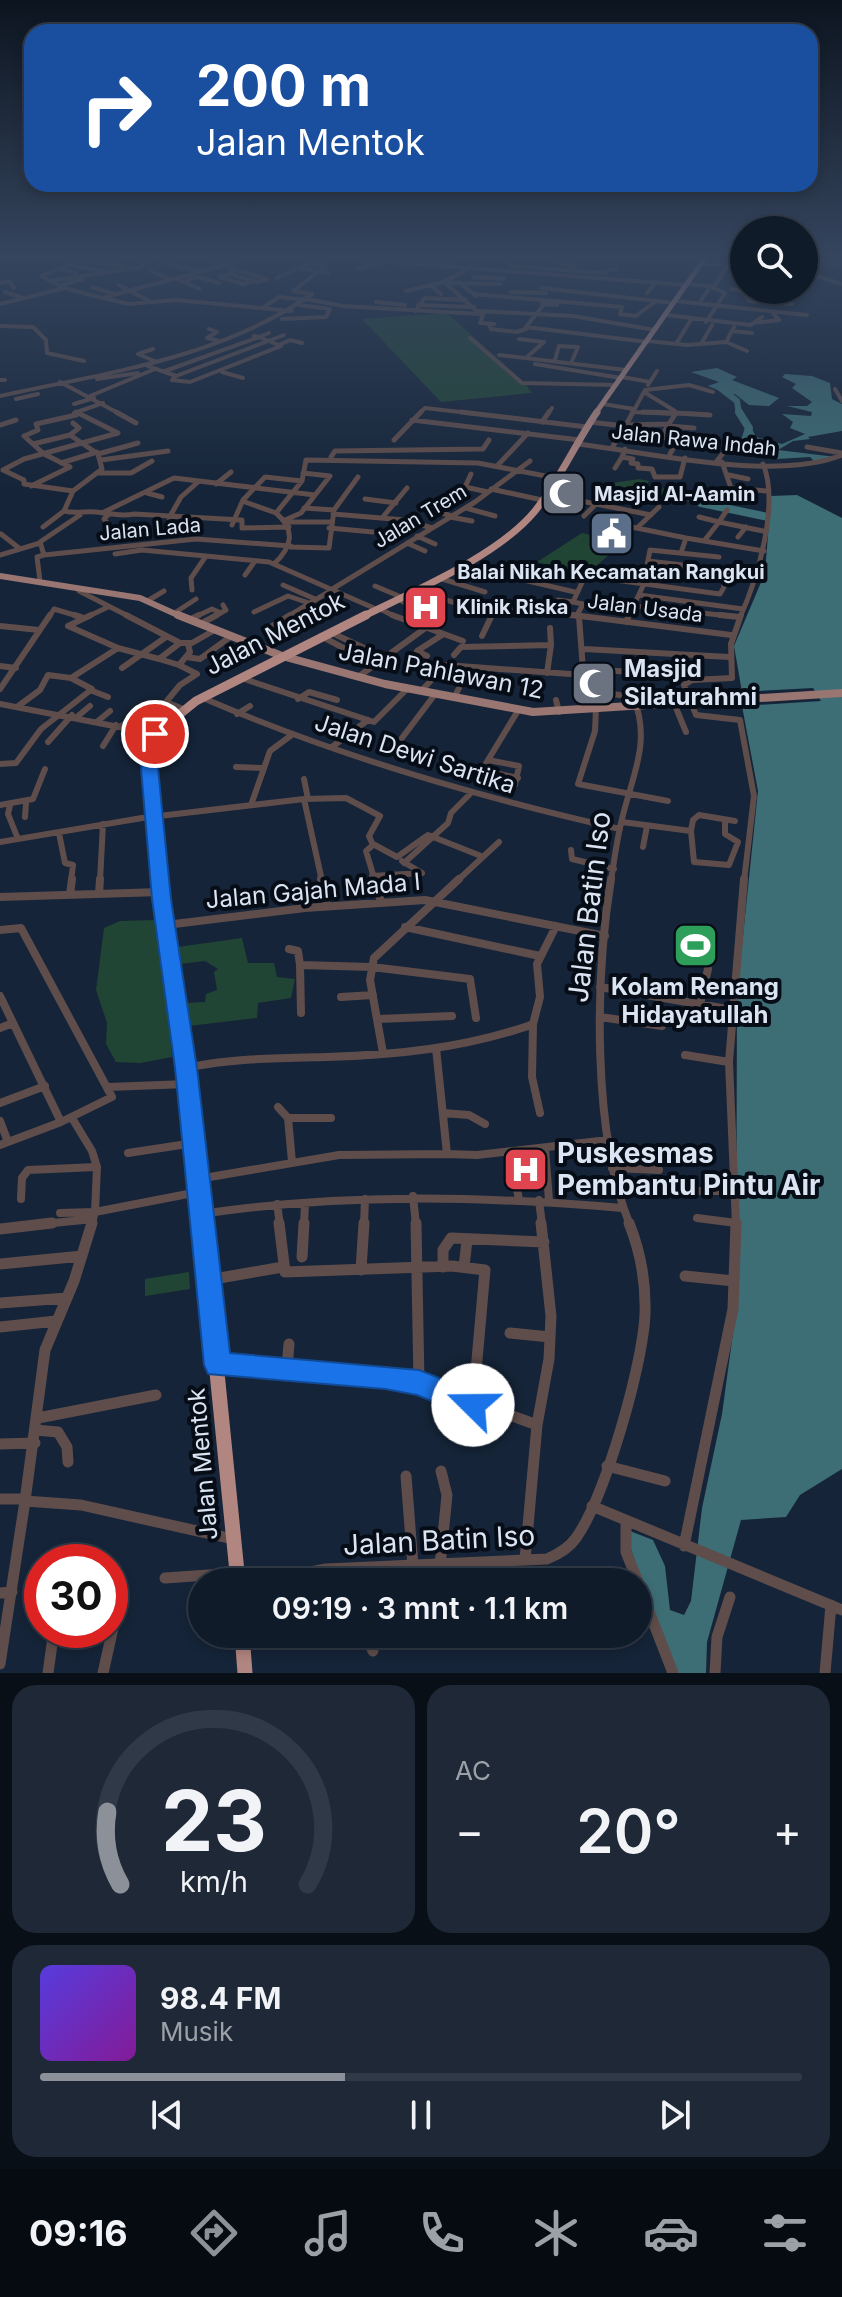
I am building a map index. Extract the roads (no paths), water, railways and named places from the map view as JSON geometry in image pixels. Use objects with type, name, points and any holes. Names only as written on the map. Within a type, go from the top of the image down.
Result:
[{"type":"highway","name":"Jalan Mentok","points":[[236,1568],[186,1068],[161,892],[154,817],[153,739],[183,709],[463,566],[520,526],[544,497],[651,336]]},
{"type":"highway","points":[[243,1648],[245,1673]]},
{"type":"main road","name":"Jalan Pahlawan 12","points":[[0,576],[149,600],[213,631],[282,656],[358,677],[519,709],[559,712],[842,693]]},
{"type":"street","points":[[42,336],[46,340],[47,353],[84,361]]},
{"type":"street","points":[[210,336],[207,338],[222,341]]},
{"type":"street","points":[[74,404],[183,355],[236,336]]},
{"type":"street","points":[[256,336],[279,345]]},
{"type":"street","points":[[281,336],[171,379],[184,383],[261,356],[291,340],[302,343]]},
{"type":"street","points":[[592,336],[646,343],[726,342],[747,351]]},
{"type":"street","points":[[676,344],[680,336]]},
{"type":"street","points":[[701,344],[704,336]]},
{"type":"street","points":[[726,342],[729,336]]},
{"type":"street","points":[[164,372],[259,337]]},
{"type":"street","points":[[470,338],[522,383],[622,377]]},
{"type":"street","points":[[519,339],[544,342],[527,357]]},
{"type":"street","points":[[214,344],[240,353]]},
{"type":"street","points":[[153,349],[138,354],[164,372],[176,376]]},
{"type":"street","points":[[548,350],[577,354],[572,361]]},
{"type":"street","points":[[555,360],[557,352]]},
{"type":"street","points":[[183,355],[208,364]]},
{"type":"street","points":[[499,355],[604,366],[622,377]]},
{"type":"street","points":[[604,366],[608,360]]},
{"type":"street","points":[[535,364],[651,380]]},
{"type":"street","points":[[0,396],[81,377],[146,365],[157,366]]},
{"type":"street","points":[[220,371],[243,378]]},
{"type":"street","points":[[612,448],[657,371]]},
{"type":"street","points":[[97,379],[149,372]]},
{"type":"street","points":[[120,376],[133,379]]},
{"type":"street","points":[[81,377],[121,384]]},
{"type":"street","points":[[60,382],[136,423]]},
{"type":"street","points":[[645,391],[689,385],[713,392]]},
{"type":"street","points":[[16,399],[40,396],[32,389]]},
{"type":"street","points":[[835,389],[836,396],[842,401]]},
{"type":"street","points":[[645,391],[675,412]]},
{"type":"street","points":[[76,415],[77,411],[103,403]]},
{"type":"street","points":[[603,404],[633,411],[710,415]]},
{"type":"street","points":[[394,440],[425,408],[545,422],[694,428]]},
{"type":"street","points":[[540,435],[552,408]]},
{"type":"street","points":[[661,437],[675,412]]},
{"type":"street","points":[[2,469],[24,459],[44,454],[84,443],[119,432],[76,415],[34,425],[38,430],[24,436],[44,454],[70,467],[31,486]]},
{"type":"street","points":[[0,425],[16,420]]},
{"type":"street","name":"Jalan Rawa Indah","points":[[412,420],[528,433],[719,462],[804,464],[831,461],[842,454]]},
{"type":"street","points":[[33,444],[70,435],[79,428],[73,423]]},
{"type":"street","points":[[625,426],[678,440],[670,454]]},
{"type":"street","points":[[497,466],[528,433]]},
{"type":"street","points":[[43,527],[64,511],[73,491],[102,469],[99,455],[70,435]]},
{"type":"street","points":[[276,513],[302,481],[306,460],[364,448],[459,446],[483,449],[489,440]]},
{"type":"street","points":[[59,463],[138,443]]},
{"type":"street","points":[[455,462],[459,446]]},
{"type":"street","points":[[807,447],[842,454]]},
{"type":"street","points":[[615,468],[625,449]]},
{"type":"street","points":[[99,455],[168,451]]},
{"type":"street","points":[[725,451],[719,462],[729,475],[731,488],[766,491]]},
{"type":"street","points":[[311,455],[373,462],[455,462],[558,474]]},
{"type":"street","points":[[622,457],[632,458],[631,463],[637,464],[638,468],[652,469],[655,477],[679,478],[685,458]]},
{"type":"street","points":[[707,460],[713,468]]},
{"type":"street","points":[[704,472],[707,460]]},
{"type":"street","points":[[97,473],[131,473],[152,461]]},
{"type":"street","points":[[522,471],[530,461]]},
{"type":"street","points":[[732,678],[729,657],[731,635],[757,578],[764,551],[766,491],[763,464]]},
{"type":"street","points":[[804,464],[806,473]]},
{"type":"street","points":[[684,466],[694,467]]},
{"type":"street","points":[[2,469],[31,486],[73,491]]},
{"type":"street","name":"Jalan Trem","points":[[269,628],[522,471]]},
{"type":"street","points":[[216,484],[231,472]]},
{"type":"street","points":[[287,523],[304,508],[330,476],[303,473]]},
{"type":"street","points":[[471,474],[465,487],[603,505],[651,515]]},
{"type":"street","points":[[729,475],[748,479]]},
{"type":"street","points":[[234,522],[245,502],[243,500],[266,476],[302,481]]},
{"type":"street","points":[[332,518],[358,477]]},
{"type":"street","points":[[105,514],[173,479],[315,495]]},
{"type":"street","points":[[169,518],[181,497],[198,482]]},
{"type":"street","points":[[382,518],[407,488]]},
{"type":"street","points":[[145,493],[162,497]]},
{"type":"street","points":[[603,505],[612,495]]},
{"type":"street","points":[[365,499],[396,503]]},
{"type":"street","points":[[369,516],[381,501]]},
{"type":"street","points":[[245,502],[276,513],[287,523],[290,547],[274,564]]},
{"type":"street","points":[[584,516],[596,504]]},
{"type":"street","points":[[421,507],[472,521]]},
{"type":"street","points":[[637,528],[659,507]]},
{"type":"street","points":[[304,508],[373,532]]},
{"type":"street","points":[[466,508],[495,516]]},
{"type":"street","points":[[704,541],[727,510]]},
{"type":"street","points":[[64,511],[80,515]]},
{"type":"street","points":[[0,555],[40,543],[90,511],[244,521],[235,540]]},
{"type":"street","points":[[203,520],[207,511]]},
{"type":"street","points":[[105,514],[104,520],[111,528]]},
{"type":"street","points":[[242,528],[369,516],[432,528]]},
{"type":"street","points":[[449,517],[459,524]]},
{"type":"street","points":[[617,517],[612,523],[764,551]]},
{"type":"street","points":[[699,517],[763,531]]},
{"type":"street","points":[[332,518],[349,519]]},
{"type":"street","name":"Jalan Lada","points":[[44,555],[215,539],[327,549],[332,518]]},
{"type":"street","points":[[738,537],[746,527]]},
{"type":"street","points":[[1,534],[19,548]]},
{"type":"street","points":[[417,536],[435,544]]},
{"type":"street","points":[[681,553],[686,538]]},
{"type":"street","points":[[209,548],[215,539]]},
{"type":"street","points":[[236,559],[247,541]]},
{"type":"street","points":[[40,543],[44,555],[37,557],[40,581]]},
{"type":"street","points":[[407,543],[425,551]]},
{"type":"street","points":[[115,554],[142,550],[274,564],[424,629],[463,641]]},
{"type":"street","points":[[626,622],[643,586],[651,550],[719,557]]},
{"type":"street","points":[[192,590],[191,578],[206,556]]},
{"type":"street","points":[[245,575],[255,561]]},
{"type":"street","points":[[648,563],[757,578]]},
{"type":"street","points":[[463,566],[512,580],[575,592]]},
{"type":"street","points":[[529,570],[721,594],[722,572]]},
{"type":"street","points":[[439,578],[485,592]]},
{"type":"street","points":[[573,602],[582,579]]},
{"type":"street","points":[[507,589],[512,580]]},
{"type":"street","points":[[283,585],[312,601]]},
{"type":"street","points":[[375,586],[425,612]]},
{"type":"street","name":"Jalan Usada","points":[[415,590],[460,606],[578,616],[731,635]]},
{"type":"street","points":[[79,591],[184,644]]},
{"type":"street","points":[[149,600],[164,591]]},
{"type":"street","points":[[639,595],[743,609]]},
{"type":"street","points":[[254,612],[288,596],[312,601]]},
{"type":"street","points":[[176,612],[196,599]]},
{"type":"street","points":[[558,600],[583,604],[578,616],[595,731],[578,783],[668,801]]},
{"type":"street","points":[[200,624],[228,609],[223,605]]},
{"type":"street","points":[[634,606],[739,617]]},
{"type":"street","points":[[103,746],[119,726],[151,706],[166,702],[180,685],[197,674],[179,665],[118,648],[68,626],[81,617],[108,607]]},
{"type":"street","points":[[0,689],[54,609],[81,617]]},
{"type":"street","points":[[191,619],[212,609],[221,613]]},
{"type":"street","points":[[482,636],[494,610]]},
{"type":"street","points":[[0,626],[39,630]]},
{"type":"street","points":[[547,673],[550,628]]},
{"type":"street","points":[[358,677],[424,629]]},
{"type":"street","points":[[159,659],[213,631]]},
{"type":"street","points":[[326,634],[349,651]]},
{"type":"street","points":[[326,634],[381,656]]},
{"type":"street","points":[[427,656],[417,651],[442,635]]},
{"type":"street","points":[[122,668],[166,637]]},
{"type":"street","points":[[186,657],[200,659],[230,637]]},
{"type":"street","points":[[179,665],[186,657],[184,644]]},
{"type":"street","points":[[454,655],[461,647],[551,645]]},
{"type":"street","points":[[71,678],[118,648]]},
{"type":"street","points":[[584,649],[729,657]]},
{"type":"street","points":[[422,690],[446,665],[547,673],[732,678]]},
{"type":"street","points":[[0,666],[16,668]]},
{"type":"street","points":[[0,764],[17,763],[41,729],[93,688],[71,678],[48,675],[40,690],[17,707]]},
{"type":"street","points":[[241,678],[368,720],[379,720],[408,688]]},
{"type":"street","points":[[455,696],[464,678]]},
{"type":"street","points":[[689,1548],[730,1324],[734,1281],[736,1223],[729,1062],[754,796],[740,720],[700,717],[689,703],[684,685],[688,681],[732,678]]},
{"type":"street","points":[[90,690],[108,697]]},
{"type":"street","points":[[298,699],[310,692],[337,700]]},
{"type":"street","points":[[402,738],[436,693]]},
{"type":"street","points":[[613,694],[633,697],[638,706]]},
{"type":"street","name":"Jalan Dewi Sartika","points":[[203,698],[293,734],[471,793],[621,825],[691,831]]},
{"type":"street","points":[[556,700],[559,712]]},
{"type":"street","points":[[166,702],[183,709]]},
{"type":"street","points":[[674,703],[686,732]]},
{"type":"street","points":[[0,704],[98,721],[178,745]]},
{"type":"street","points":[[48,742],[90,706]]},
{"type":"street","points":[[237,714],[250,706]]},
{"type":"street","name":"Jalan Batin Iso","points":[[396,1568],[547,1559],[564,1553],[592,1506],[634,1397],[644,1322],[643,1271],[612,1168],[600,987],[621,825],[627,794],[642,755],[638,706]]},
{"type":"street","points":[[348,713],[355,707]]},
{"type":"street","points":[[488,760],[519,766],[517,781],[483,771],[488,760],[519,709]]},
{"type":"street","points":[[98,721],[110,711]]},
{"type":"street","points":[[332,747],[368,720]]},
{"type":"street","points":[[251,805],[270,751],[293,734]]},
{"type":"street","points":[[236,767],[263,768]]},
{"type":"street","points":[[0,805],[26,803],[39,795],[45,769]]},
{"type":"street","points":[[304,779],[327,906]]},
{"type":"street","points":[[404,863],[434,837],[471,793]]},
{"type":"street","points":[[0,842],[154,817],[306,799],[346,798],[380,815],[369,836],[373,844],[422,873],[372,876]]},
{"type":"street","points":[[25,817],[26,803]]},
{"type":"street","points":[[10,805],[10,820],[18,839]]},
{"type":"street","points":[[725,820],[725,834],[738,839],[731,865],[694,862],[691,831],[696,816],[735,821]]},
{"type":"street","points":[[99,894],[103,824]]},
{"type":"street","points":[[643,847],[647,826]]},
{"type":"street","points":[[59,833],[65,863],[73,865],[70,895]]},
{"type":"street","points":[[397,857],[424,836],[481,856]]},
{"type":"street","points":[[383,1053],[373,995],[372,967],[380,950],[499,842]]},
{"type":"street","points":[[373,844],[366,851],[381,902]]},
{"type":"street","points":[[571,850],[572,859],[614,869]]},
{"type":"street","points":[[0,897],[161,892]]},
{"type":"street","name":"Jalan Gajah Mada I","points":[[166,925],[327,906],[433,901],[605,936]]},
{"type":"street","points":[[540,1113],[532,1077],[533,1024],[540,997],[537,964],[556,926]]},
{"type":"street","points":[[405,927],[481,946],[540,956]]},
{"type":"street","points":[[0,930],[21,928],[108,1087],[111,1100],[4,1143],[0,1121]]},
{"type":"street","points":[[289,949],[297,949],[301,1013]]},
{"type":"street","points":[[300,965],[372,967],[470,979],[476,1018]]},
{"type":"street","points":[[700,1004],[708,969]]},
{"type":"street","points":[[600,987],[733,1010]]},
{"type":"street","points":[[341,997],[373,995]]},
{"type":"street","points":[[0,996],[61,1122]]},
{"type":"street","points":[[378,1019],[452,1016]]},
{"type":"street","points":[[600,1017],[662,1026]]},
{"type":"street","points":[[0,1028],[13,1023]]},
{"type":"street","points":[[186,1068],[219,1060],[436,1048],[505,1034],[533,1024]]},
{"type":"street","points":[[436,1048],[447,1154]]},
{"type":"street","points":[[685,1055],[729,1062]]},
{"type":"street","points":[[108,1087],[140,1083],[187,1084]]},
{"type":"street","points":[[0,1103],[45,1086]]},
{"type":"street","points":[[278,1107],[288,1118],[292,1162]]},
{"type":"street","points":[[443,1113],[465,1114],[485,1124]]},
{"type":"street","points":[[0,1664],[6,1592],[35,1443],[45,1350],[67,1298],[94,1215],[97,1167],[94,1148],[78,1133],[72,1118]]},
{"type":"street","points":[[288,1118],[331,1118]]},
{"type":"street","points":[[0,1229],[94,1215],[292,1162],[339,1155],[509,1152],[608,1140]]},
{"type":"street","points":[[128,1153],[194,1143]]},
{"type":"street","points":[[528,1568],[525,1560],[537,1425],[550,1337],[544,1242],[545,1148]]},
{"type":"street","points":[[509,1152],[519,1199]]},
{"type":"street","points":[[21,1199],[22,1178],[28,1170],[97,1167]]},
{"type":"street","points":[[612,1168],[659,1170]]},
{"type":"street","points":[[641,1181],[650,1191],[734,1191]]},
{"type":"street","points":[[201,1214],[277,1204],[413,1196],[544,1200],[622,1208]]},
{"type":"street","points":[[413,1196],[419,1267],[419,1382]]},
{"type":"street","points":[[361,1270],[365,1199]]},
{"type":"street","points":[[302,1257],[305,1203]]},
{"type":"street","points":[[277,1204],[284,1270]]},
{"type":"street","points":[[60,1213],[94,1215]]},
{"type":"street","points":[[697,1218],[736,1223]]},
{"type":"street","points":[[443,1267],[443,1250],[448,1239],[544,1242]]},
{"type":"street","points":[[464,1267],[467,1240]]},
{"type":"street","points":[[0,1264],[82,1256]]},
{"type":"street","points":[[208,1280],[284,1270],[482,1269],[487,1274],[473,1405]]},
{"type":"street","points":[[685,1276],[734,1281]]},
{"type":"street","points":[[0,1303],[67,1298]]},
{"type":"street","points":[[0,1327],[56,1321]]},
{"type":"street","points":[[510,1333],[550,1337]]},
{"type":"street","points":[[287,1367],[289,1344]]},
{"type":"street","points":[[218,1365],[287,1367],[419,1382],[473,1405],[537,1425]]},
{"type":"street","points":[[37,1424],[110,1401],[156,1395]]},
{"type":"street","points":[[37,1424],[58,1432],[67,1447],[68,1462]]},
{"type":"street","points":[[0,1444],[35,1443]]},
{"type":"street","points":[[607,1466],[665,1481]]},
{"type":"street","points":[[435,1566],[447,1495],[441,1471]]},
{"type":"street","points":[[406,1476],[413,1566]]},
{"type":"street","points":[[0,1499],[81,1505],[233,1539]]},
{"type":"street","points":[[592,1506],[836,1608],[825,1673]]},
{"type":"street","points":[[626,1521],[624,1541],[633,1568]]},
{"type":"street","points":[[165,1578],[188,1578]]},
{"type":"street","points":[[715,1673],[718,1628],[730,1597]]},
{"type":"street","points":[[652,1618],[673,1673]]},
{"type":"street","points":[[48,1673],[51,1648]]},
{"type":"street","points":[[103,1673],[109,1648]]},
{"type":"waterway","points":[[720,388],[737,401],[739,414]]},
{"type":"waterway","points":[[739,412],[749,428],[745,441]]},
{"type":"waterway","points":[[701,503],[768,517]]},
{"type":"place","name":"Masjid Al-Aamin","points":[[563,494]]},
{"type":"place","name":"Balai Nikah Kecamatan Rangkui","points":[[611,533]]},
{"type":"place","name":"Klinik Riska","points":[[425,607]]},
{"type":"place","name":"Masjid Silaturahmi","points":[[593,683]]},
{"type":"place","name":"Kolam Renang Hidayatullah","points":[[695,945]]},
{"type":"place","name":"Puskesmas Pembantu Pintu Air","points":[[526,1169]]}]
